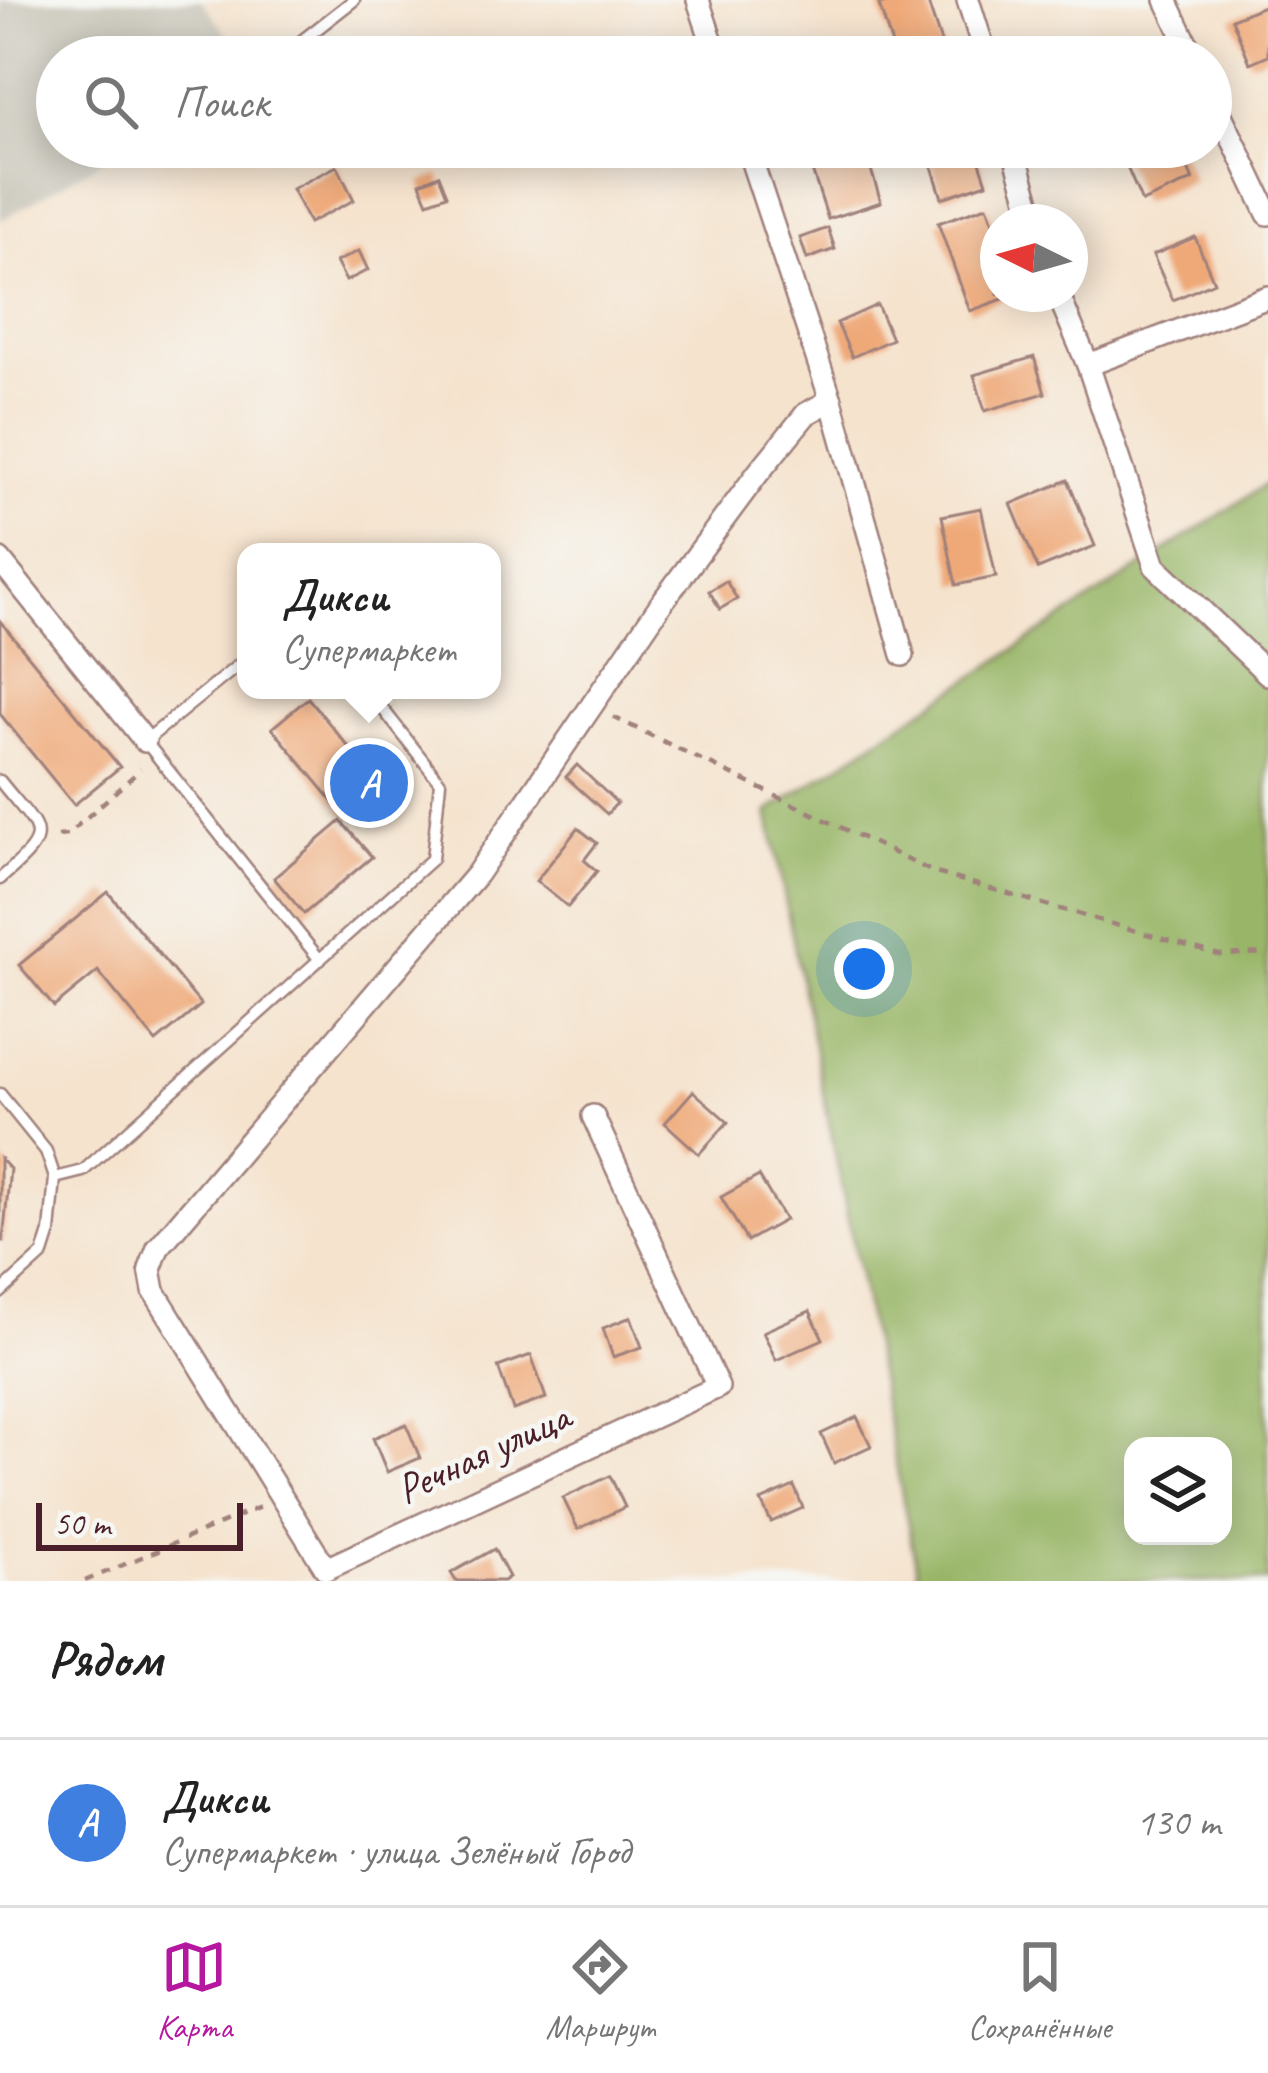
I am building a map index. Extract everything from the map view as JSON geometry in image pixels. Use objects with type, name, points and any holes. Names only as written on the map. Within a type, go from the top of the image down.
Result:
[{"type":"street","points":[[698,0],[710,36]]},
{"type":"street","points":[[968,0],[979,36]]},
{"type":"street","points":[[1166,0],[1183,36]]},
{"type":"street","points":[[1232,138],[1268,214]]},
{"type":"street","points":[[754,168],[831,400],[903,655]]},
{"type":"street","points":[[1019,168],[1030,204]]},
{"type":"street","points":[[1088,364],[1268,298]]},
{"type":"street","points":[[1066,312],[1088,364],[1155,566],[1268,674]]},
{"type":"street","points":[[592,707],[758,473],[806,414],[831,400]]},
{"type":"street","points":[[0,560],[145,741]]},
{"type":"street","name":"Речная улица","points":[[592,707],[477,874],[158,1248],[150,1269],[154,1291],[329,1575],[718,1387],[592,1116]]},
{"type":"lane","points":[[308,36],[354,0]]},
{"type":"lane","points":[[237,666],[145,741],[320,960]]},
{"type":"lane","points":[[55,1178],[83,1171],[428,864],[436,849],[440,782],[375,699]]},
{"type":"lane","points":[[0,781],[40,838],[35,849],[0,879]]},
{"type":"lane","points":[[0,1094],[46,1151],[55,1178],[43,1254],[0,1293]]},
{"type":"path","points":[[592,707],[933,872],[1219,955],[1268,953]]},
{"type":"path","points":[[40,838],[67,835],[142,767],[145,741]]},
{"type":"path","points":[[85,1581],[282,1498]]},
{"type":"shaded area","points":[[0,0],[201,0],[228,36],[36,36],[36,168],[90,168],[0,221]]},
{"type":"green space","points":[[1268,483],[1268,1581],[919,1581],[768,812]]},
{"type":"building","points":[[927,0],[939,36],[889,36],[879,5]]},
{"type":"building","points":[[1268,4],[1268,55],[1250,63],[1232,19]]},
{"type":"building","points":[[338,168],[354,200],[309,223],[292,189]]},
{"type":"building","points":[[811,168],[870,168],[881,202],[828,219]]},
{"type":"building","points":[[933,168],[982,168],[987,183],[942,198]]},
{"type":"building","points":[[1127,168],[1188,168],[1193,180],[1142,202]]},
{"type":"building","points":[[439,175],[447,195],[428,202],[420,183]]},
{"type":"building","points":[[980,208],[980,307],[970,311],[938,223]]},
{"type":"building","points":[[828,228],[835,249],[807,259],[800,238]]},
{"type":"building","points":[[1195,237],[1214,282],[1173,300],[1153,255]]},
{"type":"building","points":[[359,251],[368,270],[346,281],[336,262]]},
{"type":"building","points":[[877,305],[892,339],[852,357],[837,323]]},
{"type":"building","points":[[1034,357],[1045,393],[985,411],[974,375]]},
{"type":"building","points":[[1068,480],[1095,546],[1038,569],[1011,504]]},
{"type":"building","points":[[981,508],[996,577],[956,585],[942,516]]},
{"type":"building","points":[[726,581],[737,599],[720,609],[709,591]]},
{"type":"building","points":[[0,621],[120,767],[74,805],[0,714]]},
{"type":"building","points":[[309,699],[381,786],[346,817],[272,728]]},
{"type":"building","points":[[577,765],[617,803],[607,814],[566,777]]},
{"type":"building","points":[[341,821],[372,857],[304,914],[274,878]]},
{"type":"building","points":[[578,828],[597,843],[584,860],[597,871],[568,907],[536,881]]},
{"type":"building","points":[[108,892],[201,1005],[156,1042],[98,971],[54,1007],[19,965]]},
{"type":"building","points":[[693,1091],[728,1122],[699,1154],[665,1123]]},
{"type":"building","points":[[0,1158],[10,1169],[3,1241],[0,1241]]},
{"type":"building","points":[[759,1176],[785,1220],[747,1241],[721,1197]]},
{"type":"building","points":[[810,1311],[823,1339],[776,1360],[763,1332]]},
{"type":"building","points":[[631,1317],[642,1347],[613,1357],[603,1328]]},
{"type":"building","points":[[531,1355],[546,1398],[513,1410],[498,1367]]},
{"type":"building","points":[[857,1417],[871,1446],[834,1463],[821,1434]]},
{"type":"building","points":[[406,1424],[420,1458],[387,1472],[373,1438]]},
{"type":"building","points":[[610,1476],[625,1507],[578,1529],[563,1498]]},
{"type":"building","points":[[794,1486],[803,1508],[771,1522],[761,1501]]},
{"type":"building","points":[[494,1549],[509,1577],[456,1581],[451,1573]]},
{"type":"place","name":"Дикси","points":[[369,783]]}]
